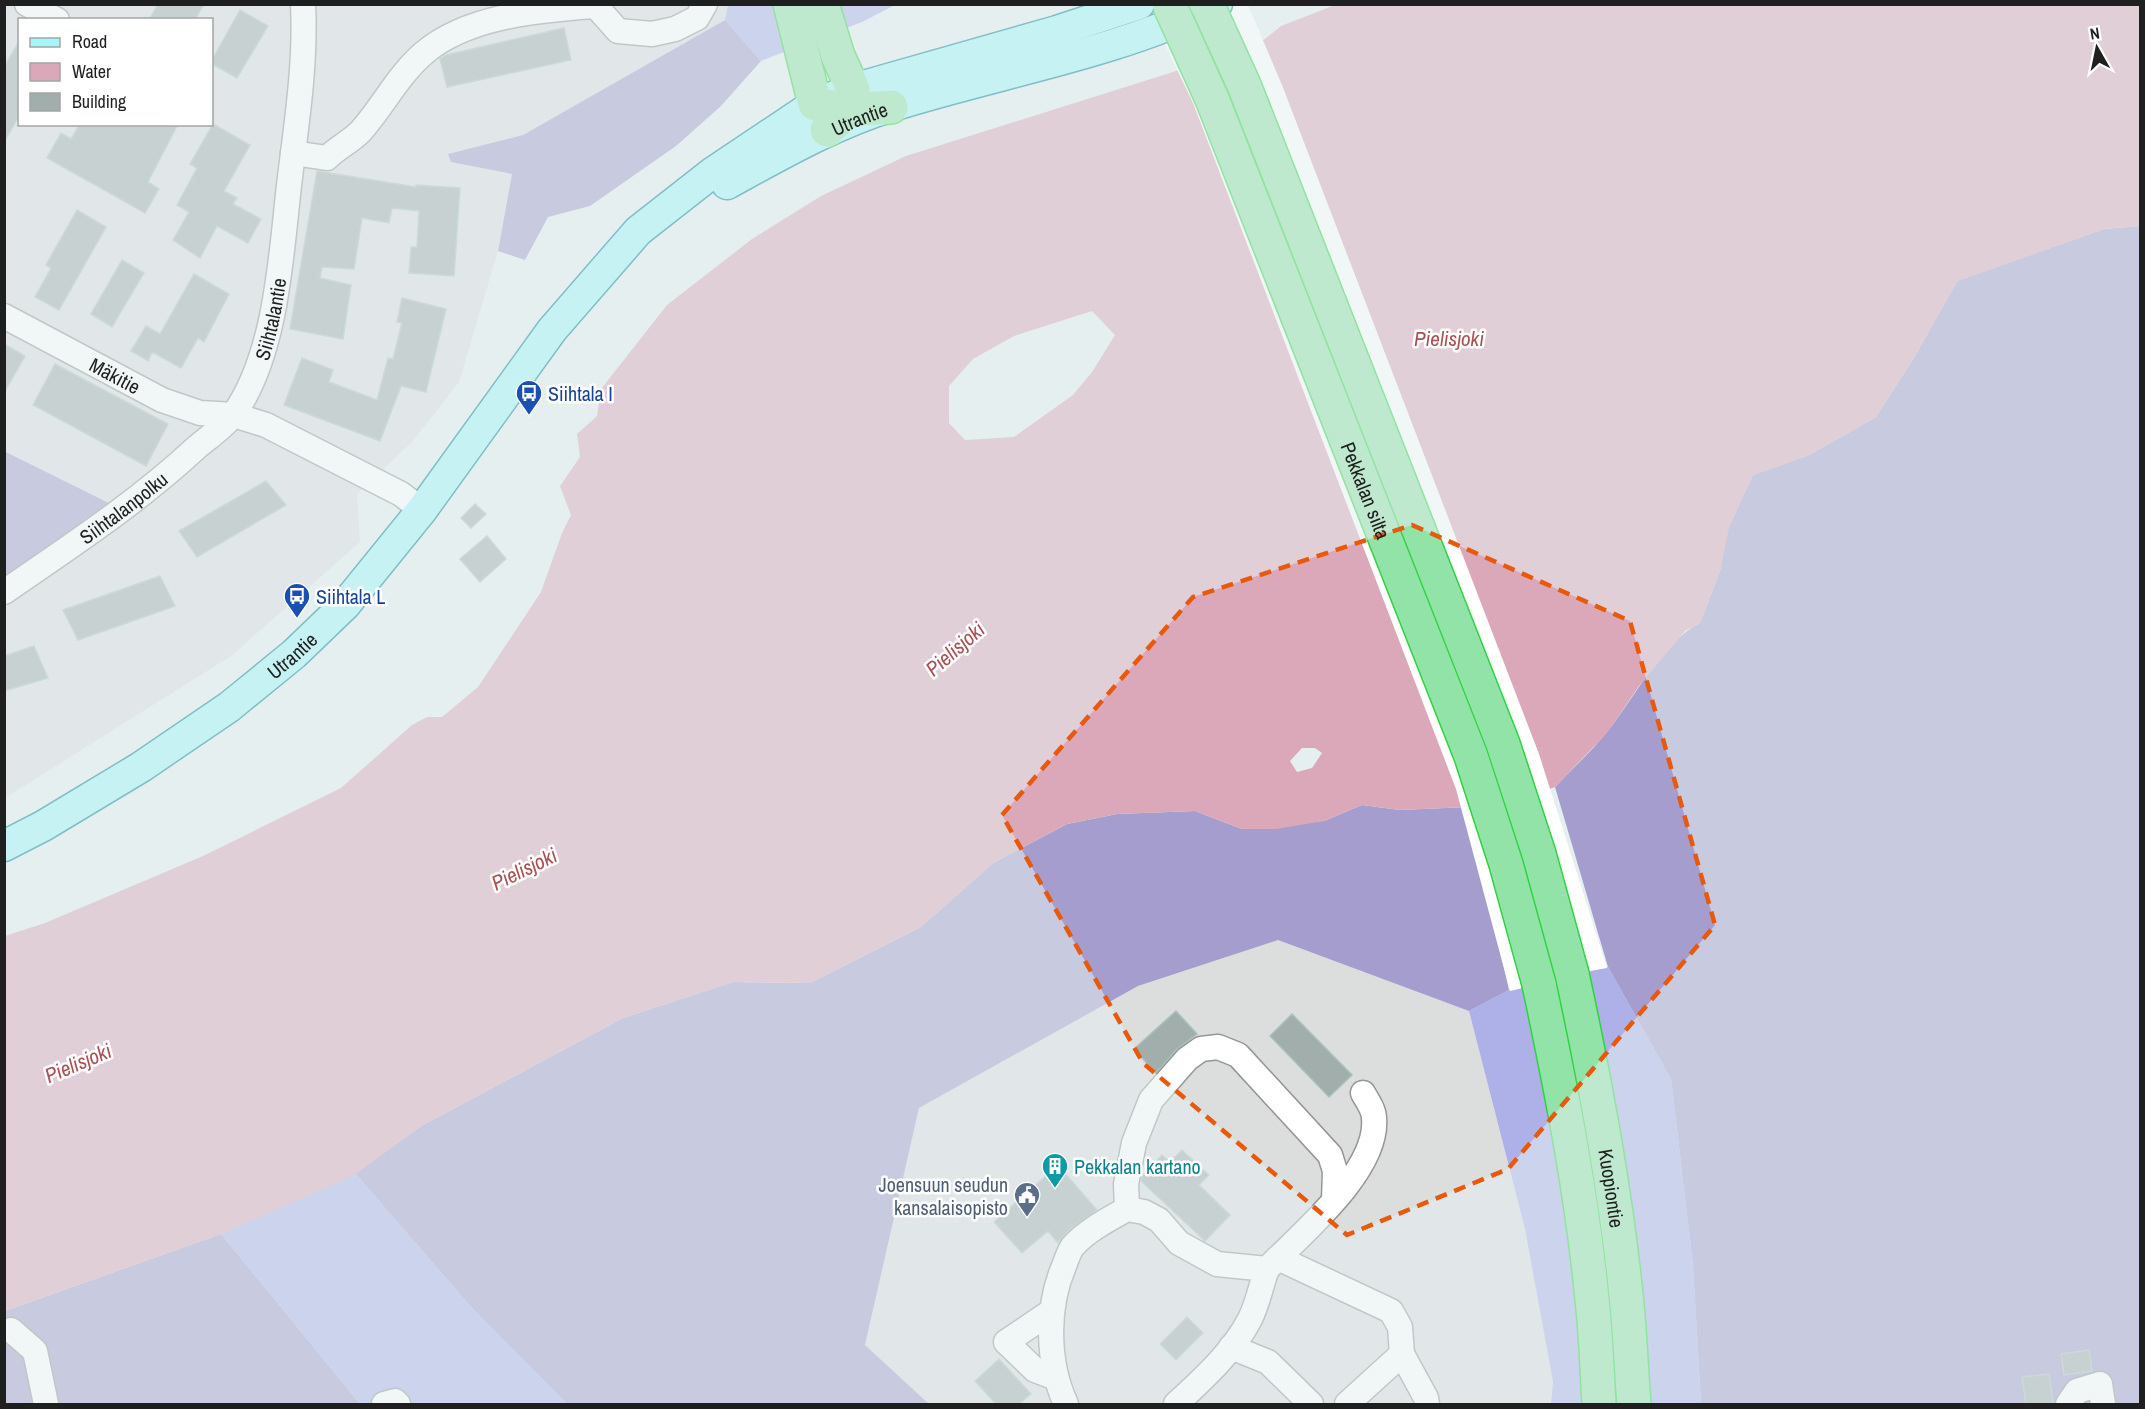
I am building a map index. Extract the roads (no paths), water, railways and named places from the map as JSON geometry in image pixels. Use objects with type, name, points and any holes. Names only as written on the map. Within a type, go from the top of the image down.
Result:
[{"type":"highway","points":[[790,4],[836,109]]},
{"type":"highway","points":[[822,4],[838,56],[836,109]]},
{"type":"highway","name":"Pekkalan silta","points":[[1168,4],[1212,99],[1471,756],[1506,864],[1539,984]]},
{"type":"highway","name":"Pekkalan silta","points":[[1207,4],[1244,85],[1503,744],[1539,854],[1572,974]]},
{"type":"highway","points":[[836,109],[891,107]]},
{"type":"highway","name":"Kuopiontie","points":[[1572,974],[1589,1051],[1613,1190],[1626,1296],[1634,1404]]},
{"type":"highway","name":"Kuopiontie","points":[[1539,984],[1555,1058],[1579,1196],[1592,1299],[1599,1404]]},
{"type":"main road","name":"Utrantie","points":[[4,846],[43,826],[141,767],[237,700],[294,654],[345,605],[422,510],[552,330],[638,231],[712,173],[836,109],[1139,4]]},
{"type":"main road","name":"Utrantie","points":[[891,107],[1066,59],[1188,19],[1217,4]]},
{"type":"street","points":[[27,4],[53,18]]},
{"type":"street","name":"Siihtalantie","points":[[234,415],[254,377],[268,335],[276,296],[293,153],[304,34],[303,4]]},
{"type":"street","points":[[293,153],[327,158],[358,134],[423,53],[459,30],[501,18],[594,5],[618,31],[652,34],[675,29],[697,18],[705,4]]},
{"type":"street","name":"Mäkitie","points":[[4,316],[162,400],[200,413],[234,415]]},
{"type":"street","points":[[234,415],[266,425],[401,494],[422,510]]},
{"type":"street","name":"Siihtalanpolku","points":[[4,592],[123,510],[169,474],[234,415]]},
{"type":"street","points":[[1127,1209],[1126,1184],[1134,1143],[1151,1100],[1187,1059],[1201,1049],[1218,1047],[1238,1055],[1330,1155],[1335,1171],[1334,1200]]},
{"type":"street","points":[[1176,1404],[1210,1372],[1231,1347],[1250,1318],[1272,1264],[1334,1200],[1359,1170],[1372,1144],[1374,1116],[1363,1093]]},
{"type":"street","points":[[1066,1404],[1056,1378],[1052,1358],[1052,1311],[1060,1276],[1073,1246],[1101,1223],[1127,1209],[1144,1212],[1159,1220],[1179,1243],[1217,1264],[1272,1264],[1391,1311],[1400,1327],[1402,1354],[1427,1404]]},
{"type":"street","points":[[1052,1311],[1006,1342],[1035,1370],[1056,1378]]},
{"type":"street","points":[[11,1330],[35,1351],[46,1404]]},
{"type":"street","points":[[1231,1347],[1268,1362],[1311,1404]]},
{"type":"street","points":[[1347,1404],[1402,1354]]},
{"type":"street","points":[[2068,1404],[2077,1391],[2100,1384],[2103,1404]]},
{"type":"street","points":[[384,1404],[395,1401],[398,1404]]},
{"type":"water","name":"Pielisjoki","points":[[1335,5],[2140,5],[2140,226],[2104,229],[1958,281],[1915,356],[1876,417],[1809,455],[1753,475],[1729,528],[1720,571],[1700,623],[1685,631],[1639,686],[1607,733],[1555,787],[1523,798],[1468,807],[1400,810],[1362,805],[1324,821],[1276,829],[1242,829],[1195,811],[1117,814],[1067,824],[993,863],[921,927],[810,983],[733,982],[623,1018],[423,1125],[353,1176],[221,1234],[5,1311],[5,936],[45,923],[203,856],[341,788],[412,725],[427,717],[442,717],[478,687],[541,592],[562,533],[571,515],[560,486],[580,457],[577,434],[597,416],[601,389],[667,305],[752,239],[821,196],[906,156],[1192,66],[1265,39],[1281,26]],"holes":[[[1092,311],[1115,335],[1092,372],[1073,395],[1014,437],[965,440],[949,423],[949,386],[973,359],[1014,336]],[[1302,748],[1315,748],[1322,753],[1312,768],[1297,772],[1290,761]]]},
{"type":"place","name":"Siihtala I","points":[[529,416]]},
{"type":"place","name":"Siihtala L","points":[[297,619]]},
{"type":"place","name":"Pekkalan kartano","points":[[1055,1189]]},
{"type":"place","name":"Joensuun seudun kansalaisopisto","points":[[1027,1218]]}]
